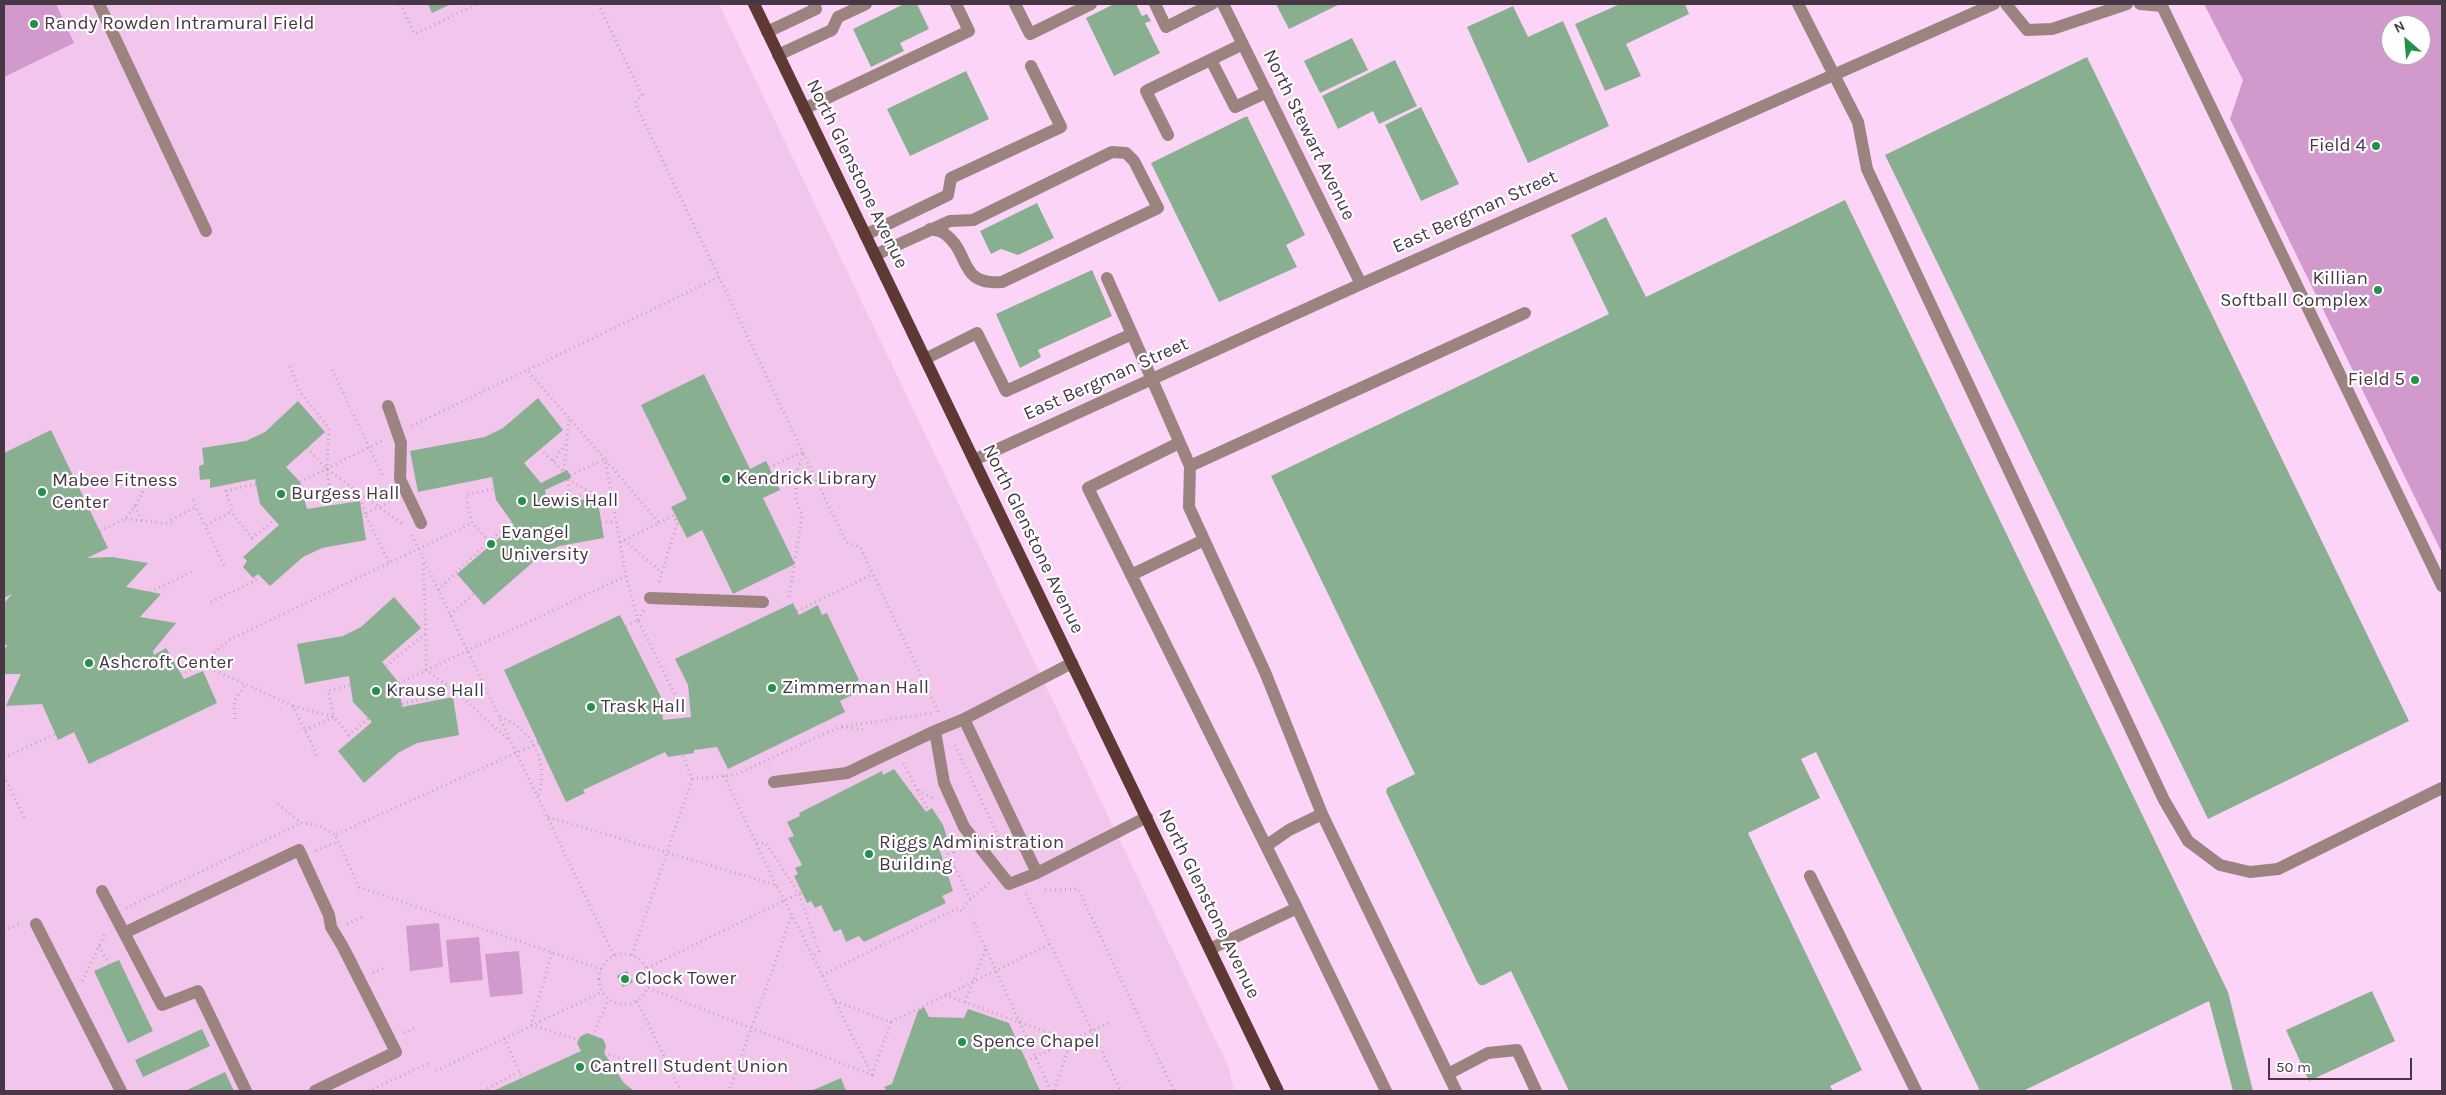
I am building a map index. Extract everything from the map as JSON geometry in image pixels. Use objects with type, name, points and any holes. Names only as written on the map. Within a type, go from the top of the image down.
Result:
[{"type":"main road","name":"North Glenstone Avenue","points":[[754,4],[1278,1091]]},
{"type":"street","points":[[99,4],[206,231]]},
{"type":"street","points":[[767,32],[816,8],[814,4]]},
{"type":"street","points":[[778,55],[832,30],[838,18],[866,4]]},
{"type":"street","points":[[804,109],[969,31],[956,4]]},
{"type":"street","points":[[1015,4],[1030,34],[1091,4]]},
{"type":"street","points":[[1155,4],[1166,27],[1212,4]]},
{"type":"street","name":"North Stewart Avenue","points":[[1223,4],[1361,284]]},
{"type":"street","points":[[1798,4],[1858,122],[1867,168],[2164,800],[2188,841],[2220,865],[2250,872],[2278,869],[2442,788]]},
{"type":"street","name":"East Bergman Street","points":[[974,460],[1361,284],[1832,74],[1994,4]]},
{"type":"street","points":[[2006,4],[2027,30],[2052,29],[2127,4]]},
{"type":"street","points":[[2140,4],[2162,6],[2442,586]]},
{"type":"street","points":[[1168,135],[1146,91],[1243,44]]},
{"type":"street","points":[[1211,60],[1235,107],[1266,92]]},
{"type":"street","points":[[865,235],[948,195],[951,178],[1061,127],[1031,66]]},
{"type":"street","points":[[874,255],[930,229],[950,221],[973,220],[1112,152],[1126,153],[1134,161],[1158,208],[1002,282],[988,284],[975,278],[954,244],[944,233],[930,229]]},
{"type":"street","points":[[1107,278],[1190,466],[1189,507],[1266,672],[1322,814],[1456,1091]]},
{"type":"street","points":[[1190,466],[1525,313]]},
{"type":"street","points":[[925,359],[977,333],[1006,391],[1132,334]]},
{"type":"street","points":[[388,406],[401,443],[400,479],[421,523]]},
{"type":"street","points":[[1179,443],[1088,488],[1386,1091]]},
{"type":"street","points":[[1131,575],[1204,540]]},
{"type":"street","points":[[650,598],[763,602]]},
{"type":"street","points":[[774,782],[847,773],[964,719],[1072,663]]},
{"type":"street","points":[[964,719],[1037,873]]},
{"type":"street","points":[[940,729],[944,783],[964,827],[1010,884],[1037,873],[1147,817]]},
{"type":"street","points":[[1266,846],[1289,830],[1322,814]]},
{"type":"street","points":[[124,933],[299,850],[329,915],[331,927],[396,1052],[315,1091]]},
{"type":"street","points":[[1810,876],[1916,1091]]},
{"type":"street","points":[[102,891],[162,1005],[198,991],[246,1091]]},
{"type":"street","points":[[1210,949],[1297,908]]},
{"type":"street","points":[[31,922],[121,1091]]},
{"type":"street","points":[[1448,1074],[1488,1053],[1517,1050],[1536,1091]]},
{"type":"path","points":[[400,4],[415,34],[477,4]]},
{"type":"path","points":[[598,4],[642,95],[635,103],[803,453],[846,542],[860,547],[939,712],[940,729],[1007,855]]},
{"type":"path","points":[[300,482],[526,369],[719,277]]},
{"type":"path","points":[[290,366],[300,392],[329,428],[327,469],[330,491],[359,492]]},
{"type":"path","points":[[526,369],[659,523]]},
{"type":"path","points":[[332,370],[386,482]]},
{"type":"path","points":[[540,449],[564,472],[569,419]]},
{"type":"path","points":[[553,461],[567,444]]},
{"type":"path","points":[[307,448],[327,469],[409,529]]},
{"type":"path","points":[[769,467],[803,453]]},
{"type":"path","points":[[790,597],[802,517],[796,498],[796,473],[803,453]]},
{"type":"path","points":[[570,475],[605,459]]},
{"type":"path","points":[[605,459],[619,543],[638,620],[675,695],[676,718]]},
{"type":"path","points":[[100,531],[125,519],[135,506],[150,478]]},
{"type":"path","points":[[570,502],[568,480],[614,507]]},
{"type":"path","points":[[256,484],[226,490],[232,511],[252,538],[274,520]]},
{"type":"path","points":[[488,541],[472,522],[466,495],[494,489]]},
{"type":"path","points":[[390,491],[398,506]]},
{"type":"path","points":[[359,492],[365,514],[389,562]]},
{"type":"path","points":[[570,496],[594,495]]},
{"type":"path","points":[[193,500],[224,565]]},
{"type":"path","points":[[365,514],[395,500]]},
{"type":"path","points":[[135,506],[142,521]]},
{"type":"path","points":[[170,520],[196,507]]},
{"type":"path","points":[[205,526],[232,511]]},
{"type":"path","points":[[619,543],[675,515],[678,524],[662,573],[638,620],[626,626]]},
{"type":"path","points":[[125,519],[173,524]]},
{"type":"path","points":[[601,523],[616,520]]},
{"type":"path","points":[[405,521],[614,956]]},
{"type":"path","points":[[181,675],[201,664],[229,640],[472,522]]},
{"type":"path","points":[[438,590],[488,541],[512,522]]},
{"type":"path","points":[[624,540],[662,573]]},
{"type":"path","points":[[423,558],[426,670]]},
{"type":"path","points":[[150,592],[195,570]]},
{"type":"path","points":[[797,610],[873,574]]},
{"type":"path","points":[[211,602],[255,581],[259,576]]},
{"type":"path","points":[[398,683],[626,576]]},
{"type":"path","points":[[450,615],[474,594]]},
{"type":"path","points":[[386,666],[426,633]]},
{"type":"path","points":[[201,664],[293,706],[334,717]]},
{"type":"path","points":[[426,670],[456,691],[513,744]]},
{"type":"path","points":[[236,718],[234,701],[245,685]]},
{"type":"path","points":[[350,685],[328,690],[334,717],[349,735],[369,718]]},
{"type":"path","points":[[402,704],[456,691]]},
{"type":"path","points":[[293,706],[318,757]]},
{"type":"path","points":[[692,779],[735,775],[839,727],[939,712]]},
{"type":"path","points":[[305,730],[334,717]]},
{"type":"path","points":[[500,717],[520,727],[533,745],[543,773],[538,796]]},
{"type":"path","points":[[839,727],[864,730]]},
{"type":"path","points":[[4,758],[55,734]]},
{"type":"path","points":[[335,835],[538,743]]},
{"type":"path","points":[[632,955],[692,779],[682,754]]},
{"type":"path","points":[[908,756],[901,760],[928,810]]},
{"type":"path","points":[[4,776],[25,819]]},
{"type":"path","points":[[724,776],[776,886],[872,1075]]},
{"type":"path","points":[[917,789],[940,803],[938,792]]},
{"type":"path","points":[[278,804],[301,823]]},
{"type":"path","points":[[548,817],[776,886]]},
{"type":"path","points":[[79,987],[115,914],[301,823],[319,825],[335,835],[359,887],[601,969]]},
{"type":"path","points":[[952,864],[955,855],[954,836]]},
{"type":"path","points":[[941,840],[971,900]]},
{"type":"path","points":[[302,857],[338,841]]},
{"type":"path","points":[[757,843],[766,843],[800,893],[819,951],[813,957]]},
{"type":"path","points":[[822,975],[958,908],[962,911],[992,881],[987,876]]},
{"type":"path","points":[[1019,880],[1120,1091]]},
{"type":"path","points":[[1045,890],[1078,889],[1174,1091]]},
{"type":"path","points":[[647,968],[800,893]]},
{"type":"path","points":[[729,1091],[792,915]]},
{"type":"path","points":[[972,919],[1052,1091]]},
{"type":"path","points":[[4,931],[31,922]]},
{"type":"path","points":[[872,1075],[891,1022],[1050,944]]},
{"type":"path","points":[[99,946],[109,965]]},
{"type":"path","points":[[965,1002],[986,949]]},
{"type":"path","points":[[531,1025],[552,953]]},
{"type":"path","points":[[632,955],[639,959],[647,968],[650,980],[648,988],[637,1001],[621,1005],[608,999],[602,992],[598,982],[601,969],[608,959],[614,956],[632,955]]},
{"type":"path","points":[[648,988],[872,1075]]},
{"type":"path","points":[[436,1071],[602,992]]},
{"type":"path","points":[[945,995],[1071,1041]]},
{"type":"path","points":[[593,1036],[608,999]]},
{"type":"path","points":[[637,1001],[681,1091]]},
{"type":"path","points":[[835,1001],[891,1022]]},
{"type":"path","points":[[1026,1061],[1109,1023]]},
{"type":"path","points":[[531,1025],[579,1040]]},
{"type":"path","points":[[504,1038],[522,1076]]},
{"type":"path","points":[[1052,1091],[1071,1041]]},
{"type":"path","points":[[604,1053],[672,1074]]},
{"type":"path","points":[[368,1091],[431,1062]]},
{"type":"path","points":[[482,1091],[520,1071]]},
{"type":"shaded area","name":"Evangel University","points":[[4,4],[719,4],[1229,1068],[1234,1091],[4,1091]]},
{"type":"shaded area","name":"Randy Rowden Intramural Field","points":[[4,4],[56,4],[74,43],[4,77]]},
{"type":"shaded area","name":"Killian Softball Complex","points":[[2204,4],[2442,4],[2442,553],[2230,119],[2243,80]]},
{"type":"shaded area","points":[[439,923],[443,967],[410,971],[406,926]]},
{"type":"shaded area","points":[[479,937],[483,980],[450,983],[446,940]]},
{"type":"shaded area","points":[[519,951],[523,994],[490,997],[485,954]]},
{"type":"building","points":[[428,4],[451,4],[432,13]]},
{"type":"building","points":[[904,4],[917,4],[929,29],[900,43],[904,51],[871,67],[853,29]]},
{"type":"building","points":[[1114,4],[1136,4],[1142,16],[1147,14],[1151,21],[1145,23],[1160,53],[1114,76],[1086,18]]},
{"type":"building","points":[[1276,4],[1340,4],[1289,29]]},
{"type":"building","points":[[1620,4],[1685,4],[1689,14],[1626,44],[1641,76],[1605,91],[1575,24]]},
{"type":"building","points":[[1513,6],[1528,37],[1563,21],[1609,126],[1528,163],[1467,27]]},
{"type":"building","points":[[1352,38],[1368,70],[1320,93],[1304,61]]},
{"type":"building","points":[[2087,57],[2409,721],[2208,819],[1885,155]]},
{"type":"building","points":[[1395,60],[1417,106],[1379,124],[1373,111],[1338,129],[1322,96]]},
{"type":"building","points":[[966,71],[989,119],[910,156],[887,109]]},
{"type":"building","points":[[1421,107],[1459,184],[1421,201],[1385,125]]},
{"type":"building","points":[[1247,116],[1305,235],[1286,245],[1297,267],[1219,302],[1151,163]]},
{"type":"building","points":[[1845,200],[2228,992],[2253,1091],[2233,1091],[2209,1001],[2023,1091],[1980,1091],[1816,752],[1801,759],[1820,798],[1748,833],[1862,1070],[1830,1086],[1833,1091],[1569,1091],[1511,971],[1484,985],[1480,985],[1477,982],[1386,792],[1387,788],[1415,774],[1271,476],[1609,314],[1571,235],[1606,217],[1646,297]]},
{"type":"building","points":[[1037,203],[1054,238],[1018,255],[1001,249],[991,254],[980,231]]},
{"type":"building","points":[[1092,270],[1112,316],[1038,350],[1041,357],[1020,368],[996,314]]},
{"type":"building","name":"Kendrick Library","points":[[704,374],[750,469],[766,461],[780,490],[763,498],[795,564],[733,594],[702,530],[687,538],[671,507],[687,499],[641,405]]},
{"type":"building","name":"Lewis Hall","points":[[538,398],[563,430],[524,463],[541,483],[567,470],[570,475],[571,478],[545,490],[548,506],[597,497],[604,538],[559,546],[541,555],[484,605],[457,574],[514,525],[496,500],[492,477],[418,492],[410,451],[485,437],[503,428]]},
{"type":"building","name":"Burgess Hall","points":[[298,401],[325,432],[286,467],[300,482],[307,509],[360,501],[366,540],[322,548],[303,557],[270,586],[258,574],[253,578],[243,567],[247,561],[243,557],[279,525],[260,504],[255,479],[210,488],[210,479],[200,480],[199,466],[204,464],[202,448],[246,441],[265,432]]},
{"type":"building","name":"Ashcroft Center","points":[[51,430],[108,548],[87,558],[112,557],[148,563],[126,587],[161,594],[140,617],[176,623],[153,651],[154,655],[166,648],[184,679],[203,671],[217,703],[89,764],[74,732],[58,740],[42,704],[6,706],[21,674],[4,674],[4,652],[7,645],[4,645],[4,603],[12,594],[4,598],[4,453]]},
{"type":"building","name":"Krause Hall","points":[[394,597],[421,628],[382,662],[399,683],[402,707],[453,697],[459,735],[417,743],[398,753],[364,783],[338,751],[372,722],[353,702],[349,676],[305,684],[297,644],[343,636],[361,627]]},
{"type":"building","points":[[793,603],[799,615],[818,605],[822,615],[827,613],[859,680],[854,683],[858,692],[840,701],[845,712],[728,769],[717,747],[694,750],[694,753],[668,757],[665,752],[583,790],[585,793],[566,802],[504,670],[620,615],[661,697],[663,720],[691,717],[688,685],[675,659]]},
{"type":"building","name":"Riggs Administration Building","points":[[894,769],[926,812],[932,808],[943,825],[947,838],[937,842],[953,891],[942,896],[946,903],[864,942],[859,936],[846,942],[841,929],[834,932],[821,905],[815,908],[811,901],[807,903],[794,876],[798,874],[795,868],[802,865],[788,838],[794,836],[787,822],[800,816],[799,813],[882,771],[883,775]]},
{"type":"building","points":[[119,960],[153,1031],[128,1043],[94,971]]},
{"type":"building","name":"Clock Tower","points":[[627,971],[633,982],[623,987],[617,976]]},
{"type":"building","points":[[2372,991],[2395,1041],[2309,1081],[2286,1030]]},
{"type":"building","name":"Spence Chapel","points":[[924,1007],[929,1017],[964,1018],[968,1009],[1009,1023],[1040,1091],[887,1091],[884,1087],[892,1084],[918,1011]]},
{"type":"building","points":[[202,1029],[210,1046],[143,1077],[135,1060]]},
{"type":"building","name":"Cantrell Student Union","points":[[587,1033],[603,1039],[606,1046],[604,1053],[624,1083],[634,1091],[493,1091],[581,1051],[577,1043],[580,1037]]},
{"type":"building","points":[[225,1072],[234,1091],[185,1091]]},
{"type":"building","points":[[841,1078],[846,1091],[811,1091]]},
{"type":"place","name":"Randy Rowden Intramural Field","points":[[34,24]]},
{"type":"place","name":"Field 4","points":[[2376,146]]},
{"type":"place","name":"Killian Softball Complex","points":[[2378,290]]},
{"type":"place","name":"Field 5","points":[[2415,380]]},
{"type":"place","name":"Kendrick Library","points":[[726,479]]},
{"type":"place","name":"Mabee Fitness Center","points":[[42,492]]},
{"type":"place","name":"Burgess Hall","points":[[281,494]]},
{"type":"place","name":"Lewis Hall","points":[[522,501]]},
{"type":"place","name":"Evangel University","points":[[491,544]]},
{"type":"place","name":"Ashcroft Center","points":[[89,663]]},
{"type":"place","name":"Zimmerman Hall","points":[[772,688]]},
{"type":"place","name":"Krause Hall","points":[[376,691]]},
{"type":"place","name":"Trask Hall","points":[[591,707]]},
{"type":"place","name":"Riggs Administration Building","points":[[869,854]]},
{"type":"place","name":"Clock Tower","points":[[625,979]]},
{"type":"place","name":"Spence Chapel","points":[[962,1042]]},
{"type":"place","name":"Cantrell Student Union","points":[[580,1067]]}]
